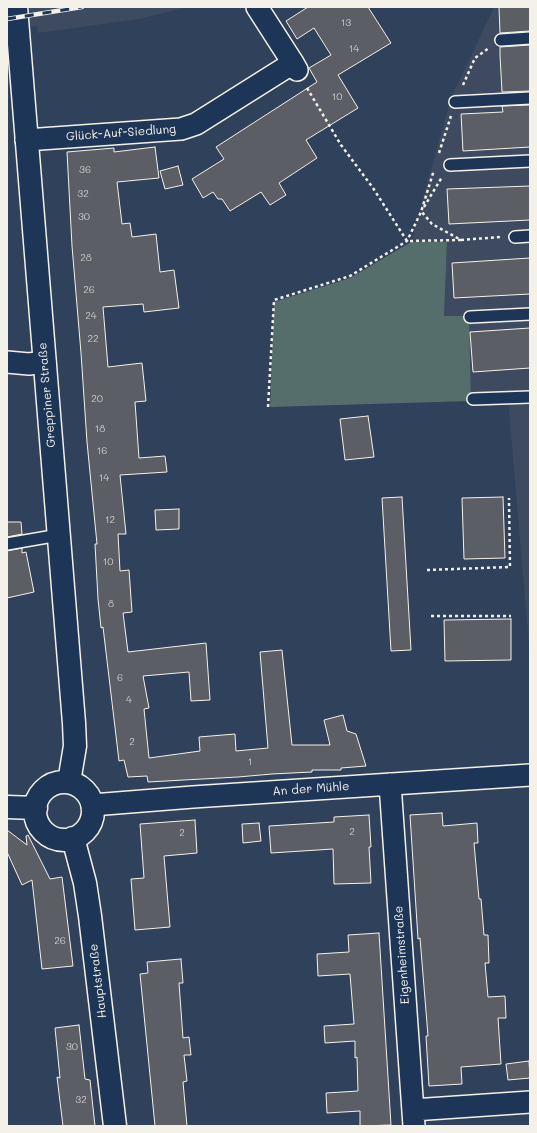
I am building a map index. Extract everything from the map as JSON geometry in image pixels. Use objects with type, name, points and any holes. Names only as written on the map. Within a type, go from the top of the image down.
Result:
[{"type":"street","name":"Greppiner Straße","points":[[16,7],[74,723],[75,746],[69,782]]},
{"type":"street","points":[[257,7],[295,67]]},
{"type":"street","name":"Glück-Auf-Siedlung","points":[[26,140],[181,129],[196,124],[295,67]]},
{"type":"street","points":[[7,362],[29,364],[45,362]]},
{"type":"street","name":"An der Mühle","points":[[92,805],[530,775]]},
{"type":"street","points":[[69,782],[82,788],[89,796],[92,805],[92,815],[89,825],[82,833],[73,838],[54,838],[46,833],[38,822],[36,808],[38,799],[43,791],[55,783],[69,782]]},
{"type":"street","name":"Eigenheimstraße","points":[[390,784],[414,1118]]},
{"type":"street","points":[[7,807],[36,808]]},
{"type":"street","name":"Hauptstraße","points":[[73,838],[85,883],[90,916],[115,1126]]},
{"type":"street","points":[[414,1118],[530,1102]]},
{"type":"lane","points":[[501,40],[530,38]]},
{"type":"lane","points":[[455,102],[530,98]]},
{"type":"lane","points":[[450,165],[530,160]]},
{"type":"lane","points":[[515,237],[530,236]]},
{"type":"lane","points":[[470,317],[530,314]]},
{"type":"lane","points":[[473,399],[530,397]]},
{"type":"lane","points":[[7,544],[59,535]]},
{"type":"path","points":[[439,155],[455,102],[475,58],[501,40]]},
{"type":"path","points":[[295,67],[341,144],[373,188],[407,241]]},
{"type":"path","points":[[407,241],[421,212],[450,165]]},
{"type":"path","points":[[421,212],[434,170]]},
{"type":"path","points":[[421,212],[432,224],[461,240]]},
{"type":"path","points":[[268,407],[274,300],[350,276],[407,241],[515,237]]},
{"type":"path","points":[[427,570],[510,567],[509,498]]},
{"type":"path","points":[[431,616],[511,616]]},
{"type":"shaded area","points":[[7,7],[188,7],[139,19],[38,33],[37,26],[7,30]]},
{"type":"shaded area","points":[[494,7],[530,7],[530,657],[508,400],[471,401],[468,316],[444,317],[447,242],[411,242],[451,98]]},
{"type":"green space","points":[[411,242],[447,242],[444,316],[469,316],[471,401],[270,407],[274,302],[350,278]]},
{"type":"building","points":[[308,7],[368,7],[391,43],[338,75],[358,108],[306,140],[317,158],[279,183],[286,195],[270,205],[261,192],[230,211],[222,199],[218,199],[213,192],[203,198],[192,179],[224,159],[216,147],[317,82],[309,68],[331,55],[314,28],[297,39],[286,21]]},
{"type":"building","points":[[499,7],[530,7],[530,31],[500,33]]},
{"type":"building","points":[[530,45],[530,91],[502,92],[500,47]]},
{"type":"building","points":[[530,105],[530,147],[463,151],[461,114],[503,112],[502,106]]},
{"type":"building","points":[[155,147],[159,178],[117,182],[122,224],[130,223],[132,237],[156,234],[160,272],[174,270],[179,308],[144,312],[143,304],[103,307],[108,367],[142,363],[146,401],[135,402],[139,458],[165,456],[167,472],[120,475],[126,534],[118,534],[120,571],[129,570],[132,612],[123,613],[128,652],[206,643],[210,700],[191,701],[189,672],[143,676],[149,708],[144,709],[149,758],[200,751],[199,737],[235,734],[236,751],[268,748],[260,652],[282,650],[292,745],[330,745],[324,720],[343,715],[347,731],[356,734],[366,766],[341,768],[341,770],[312,770],[312,772],[148,782],[147,776],[128,777],[124,760],[119,761],[103,627],[101,628],[98,599],[95,544],[97,544],[87,442],[72,246],[67,152],[114,148],[114,152]]},
{"type":"building","points":[[178,166],[183,185],[165,189],[160,171]]},
{"type":"building","points":[[530,186],[530,220],[449,224],[447,189]]},
{"type":"building","points":[[530,258],[530,294],[454,298],[452,263]]},
{"type":"building","points":[[530,328],[530,368],[473,372],[470,332]]},
{"type":"building","points":[[368,416],[374,457],[345,460],[340,419]]},
{"type":"building","points":[[402,497],[411,650],[391,651],[382,498]]},
{"type":"building","points":[[503,497],[505,558],[464,559],[462,498]]},
{"type":"building","points":[[179,509],[179,529],[156,530],[155,510]]},
{"type":"building","points":[[7,522],[21,522],[22,534],[7,537]]},
{"type":"building","points":[[22,548],[22,553],[26,552],[34,592],[7,598],[7,551]]},
{"type":"building","points":[[511,619],[511,660],[445,661],[444,620]]},
{"type":"building","points":[[442,813],[443,826],[477,823],[478,843],[474,843],[484,935],[488,935],[489,963],[485,963],[488,997],[505,996],[506,1018],[498,1018],[501,1064],[461,1067],[462,1084],[429,1086],[426,1036],[428,1036],[420,938],[418,939],[410,815]]},
{"type":"building","points":[[369,815],[371,883],[334,884],[333,849],[271,853],[269,826],[334,822],[334,817]]},
{"type":"building","points":[[195,820],[197,853],[164,856],[170,927],[135,930],[131,879],[144,878],[140,824]]},
{"type":"building","points":[[259,823],[261,841],[243,843],[242,824]]},
{"type":"building","points":[[7,830],[27,845],[26,836],[28,835],[50,879],[62,877],[73,966],[42,969],[32,880],[22,885],[7,852]]},
{"type":"building","points":[[379,933],[391,1125],[360,1126],[360,1111],[327,1113],[326,1093],[358,1091],[357,1057],[355,1058],[355,1041],[325,1043],[324,1026],[354,1024],[350,974],[318,976],[317,954],[349,952],[348,935]]},
{"type":"building","points":[[181,959],[183,983],[179,983],[183,1038],[189,1037],[191,1055],[184,1055],[187,1081],[183,1082],[187,1126],[155,1126],[140,974],[148,973],[147,962]]},
{"type":"building","points":[[79,1025],[85,1079],[90,1080],[95,1126],[63,1126],[57,1077],[60,1078],[55,1028]]},
{"type":"building","points":[[529,1061],[530,1078],[508,1080],[506,1064]]},
{"type":"railway","points":[[7,19],[82,7]]}]
